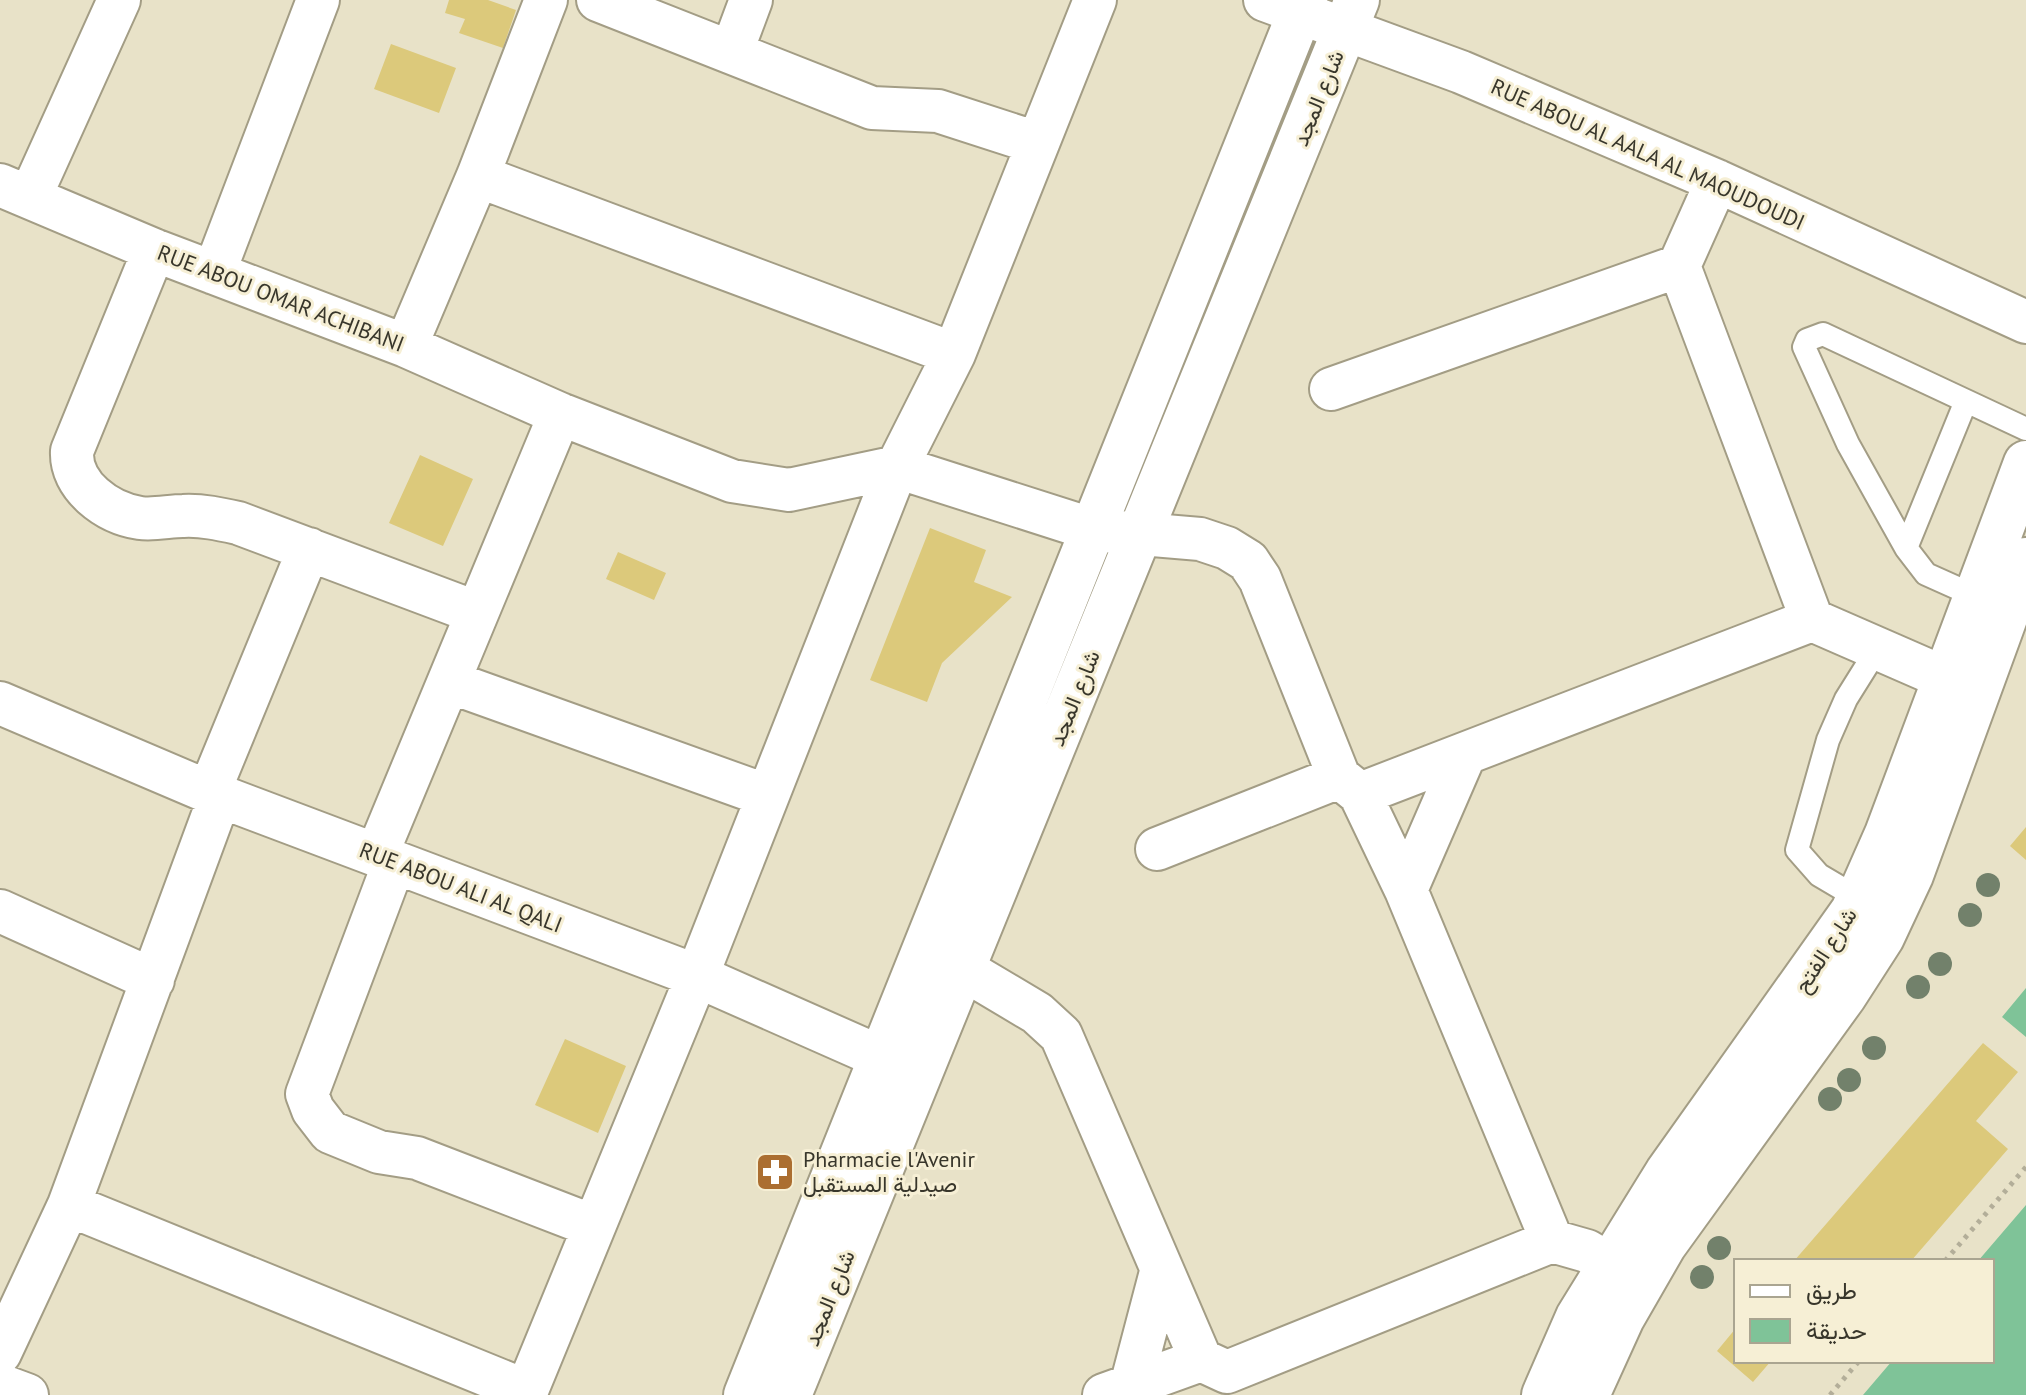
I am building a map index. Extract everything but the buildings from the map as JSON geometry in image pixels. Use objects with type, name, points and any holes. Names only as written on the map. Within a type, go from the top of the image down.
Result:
[{"type":"main road","name":"شارع المجد","points":[[789,1395],[901,1066],[1094,530],[1290,4]]},
{"type":"main road","name":"شارع المجد","points":[[746,1395],[901,1066],[963,969],[1351,15]]},
{"type":"main road","name":"شارع الفتح","points":[[1587,1395],[1625,1274],[1667,1173],[1785,1042],[1864,967],[1898,906],[1961,686],[1991,602],[2026,463]]},
{"type":"main road","name":"شارع الفتح","points":[[1991,602],[2026,560]]},
{"type":"main road","name":"شارع الفتح","points":[[1785,1042],[1823,957],[1858,898],[1961,686]]},
{"type":"main road","name":"شارع الفتح","points":[[1544,1395],[1578,1317],[1625,1274]]},
{"type":"street","points":[[15,191],[119,0]]},
{"type":"street","points":[[214,273],[318,0]]},
{"type":"street","points":[[406,346],[478,176],[546,0]]},
{"type":"street","points":[[598,0],[872,108],[938,111],[1037,143]]},
{"type":"street","points":[[732,51],[751,0]]},
{"type":"street","points":[[69,1205],[525,1393],[697,976],[765,795],[897,467],[954,354],[1095,0]]},
{"type":"street","name":"RUE ABOU AL AALA AL MAOUDOUDI","points":[[1290,4],[1351,15],[1461,72],[1717,181],[2026,322]]},
{"type":"street","points":[[478,176],[954,354]]},
{"type":"street","points":[[1717,181],[1679,266],[1812,620],[1876,651],[1961,686]]},
{"type":"street","name":"RUE ABOU OMAR ACHIBANI","points":[[15,191],[154,250],[406,346],[560,414],[732,481],[789,490],[897,467],[1094,530],[1200,539],[1227,548],[1248,561],[1271,603],[1350,786],[1406,890],[1552,1241]]},
{"type":"street","points":[[154,250],[72,451],[71,467],[77,480],[87,491],[128,515],[144,519],[181,516],[218,519],[309,549],[475,612]]},
{"type":"street","points":[[1331,389],[1679,266]]},
{"type":"street","points":[[560,414],[475,612],[386,859],[307,1094],[313,1110],[330,1132],[379,1152],[417,1158],[593,1226]]},
{"type":"street","points":[[9,1383],[69,1205],[153,980],[214,794],[309,549]]},
{"type":"street","points":[[1157,849],[1350,786],[1465,754],[1812,620]]},
{"type":"street","points":[[450,682],[765,795]]},
{"type":"street","name":"RUE ABOU ALI AL QALI","points":[[0,703],[214,794],[697,976],[901,1066]]},
{"type":"street","points":[[1406,890],[1465,754]]},
{"type":"street","points":[[0,911],[153,980]]},
{"type":"street","points":[[963,969],[1037,1013],[1061,1035],[1161,1272],[1222,1376]]},
{"type":"street","points":[[1161,1272],[1118,1390],[1222,1376],[1552,1241],[1587,1251],[1625,1274]]},
{"type":"lane","points":[[1991,602],[1926,574],[1906,548],[1848,444],[1804,347],[1807,340],[1823,334],[2026,429]]},
{"type":"lane","points":[[1906,548],[1966,401]]},
{"type":"lane","points":[[1858,898],[1819,875],[1797,850],[1828,740],[1846,699],[1876,651]]},
{"type":"path","points":[[1947,1259],[2026,1167]]},
{"type":"path","points":[[1830,1395],[1857,1363]]},
{"type":"green space","points":[[2026,988],[2026,1037],[2002,1017]]},
{"type":"green space","points":[[2026,1205],[2026,1395],[1863,1395],[1890,1363],[1994,1363],[1994,1259],[1980,1259]]},
{"type":"place","name":"Pharmacie l'Avenir صيدلية المستقبل","points":[[775,1172]]}]
